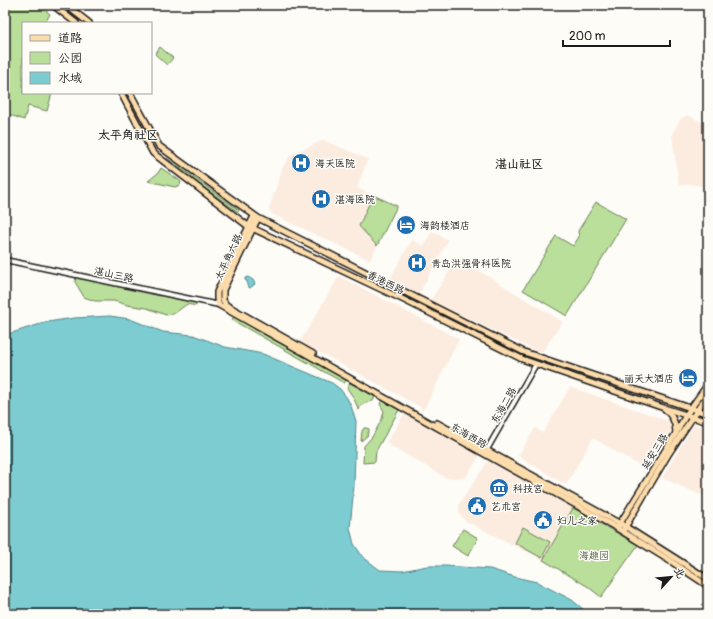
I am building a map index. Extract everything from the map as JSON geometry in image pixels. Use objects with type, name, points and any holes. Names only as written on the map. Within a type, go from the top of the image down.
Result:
[{"type":"main road","points":[[53,5],[75,22]]},
{"type":"main road","points":[[66,5],[88,22]]},
{"type":"main road","name":"香港西路","points":[[122,94],[153,153],[250,227],[410,303],[522,359],[708,422]]},
{"type":"main road","name":"香港西路","points":[[131,94],[160,146],[256,217],[524,352],[708,414]]},
{"type":"main road","points":[[250,227],[256,217]]},
{"type":"main road","name":"太平角六路","points":[[226,305],[223,300],[223,290],[250,227]]},
{"type":"main road","name":"太平角六路","points":[[219,305],[216,299],[217,292],[250,227]]},
{"type":"main road","name":"东海西路","points":[[219,305],[486,452]]},
{"type":"main road","name":"东海西路","points":[[226,305],[624,529],[708,579]]},
{"type":"main road","name":"延安三路","points":[[618,526],[686,415],[708,384]]},
{"type":"main road","name":"延安三路","points":[[624,529],[669,453],[708,394]]},
{"type":"main road","points":[[664,408],[674,419],[676,433]]},
{"type":"main road","name":"东海西路","points":[[624,529],[708,586]]},
{"type":"street","name":"湛山三路","points":[[5,260],[219,305]]},
{"type":"street","name":"东海二路","points":[[486,452],[536,364]]},
{"type":"shaded area","points":[[688,115],[708,126],[708,135],[705,140],[708,142],[708,178],[703,186],[689,184],[680,186],[678,181],[672,134],[681,118]]},
{"type":"shaded area","name":"湛海医院","points":[[323,140],[368,159],[357,188],[373,195],[359,226],[377,246],[370,260],[272,214],[269,209],[282,169],[289,156]]},
{"type":"shaded area","name":"青岛洪强骨科医院","points":[[432,231],[448,240],[419,294],[389,280],[412,240],[423,246]]},
{"type":"shaded area","points":[[458,258],[563,322],[541,353],[430,301]]},
{"type":"shaded area","points":[[339,276],[459,339],[424,409],[300,342]]},
{"type":"shaded area","points":[[570,387],[669,421],[672,425],[672,430],[647,470],[593,438],[566,485],[518,456],[535,428],[543,433]]},
{"type":"shaded area","points":[[405,413],[480,455],[465,478],[446,478],[386,443]]},
{"type":"shaded area","points":[[694,424],[708,427],[708,498],[662,478]]},
{"type":"shaded area","points":[[488,461],[573,508],[543,560],[465,521],[459,513],[459,504]]},
{"type":"green space","points":[[5,5],[39,5],[50,14],[46,22],[22,22],[22,94],[52,94],[47,111],[28,106],[24,120],[5,113]]},
{"type":"green space","points":[[160,47],[173,58],[167,65],[155,54]]},
{"type":"green space","points":[[167,158],[239,210],[238,212],[166,160]]},
{"type":"green space","points":[[161,168],[179,180],[181,182],[180,185],[175,187],[148,181],[158,173]]},
{"type":"green space","points":[[373,195],[397,206],[377,246],[359,226]]},
{"type":"green space","points":[[596,202],[626,219],[567,316],[523,290],[556,236],[573,246],[579,237],[578,231]]},
{"type":"green space","points":[[76,277],[197,302],[196,306],[187,304],[175,313],[166,315],[147,308],[127,305],[114,301],[95,301],[84,297],[75,282]]},
{"type":"green space","points":[[234,316],[347,379],[344,383],[232,320]]},
{"type":"green space","points":[[350,383],[375,397],[373,401],[366,402],[359,410],[347,388]]},
{"type":"green space","points":[[382,400],[399,410],[376,451],[375,462],[363,463],[364,446],[372,437],[382,419],[384,411],[380,404]]},
{"type":"green space","points":[[364,428],[369,429],[369,431],[367,434],[368,435],[361,441],[362,431]]},
{"type":"green space","name":"海趣园","points":[[573,508],[638,545],[601,597],[587,586],[543,560]]},
{"type":"green space","points":[[523,527],[550,542],[542,558],[515,543]]},
{"type":"green space","points":[[463,529],[478,538],[468,556],[452,546]]},
{"type":"water","points":[[248,277],[253,280],[255,284],[250,288],[247,286],[247,281],[245,280],[245,278]]},
{"type":"water","points":[[110,316],[130,319],[163,332],[193,335],[225,347],[263,354],[332,383],[340,389],[351,406],[356,421],[354,486],[350,528],[354,544],[363,557],[380,570],[402,571],[427,566],[490,569],[537,582],[572,600],[589,614],[5,614],[5,335],[47,322],[74,318]]},
{"type":"place","name":"海天医院","points":[[301,163]]},
{"type":"place","name":"湛海医院","points":[[321,199]]},
{"type":"place","name":"海韵楼酒店","points":[[406,225]]},
{"type":"place","name":"青岛洪强骨科医院","points":[[417,263]]},
{"type":"place","name":"丽天大酒店","points":[[688,378]]},
{"type":"place","name":"科技宫","points":[[499,488]]},
{"type":"place","name":"艺术宫","points":[[477,506]]},
{"type":"place","name":"妇儿之家","points":[[543,520]]},
{"type":"district","name":"太平角社区","points":[[128,135]]},
{"type":"district","name":"湛山社区","points":[[519,164]]}]
